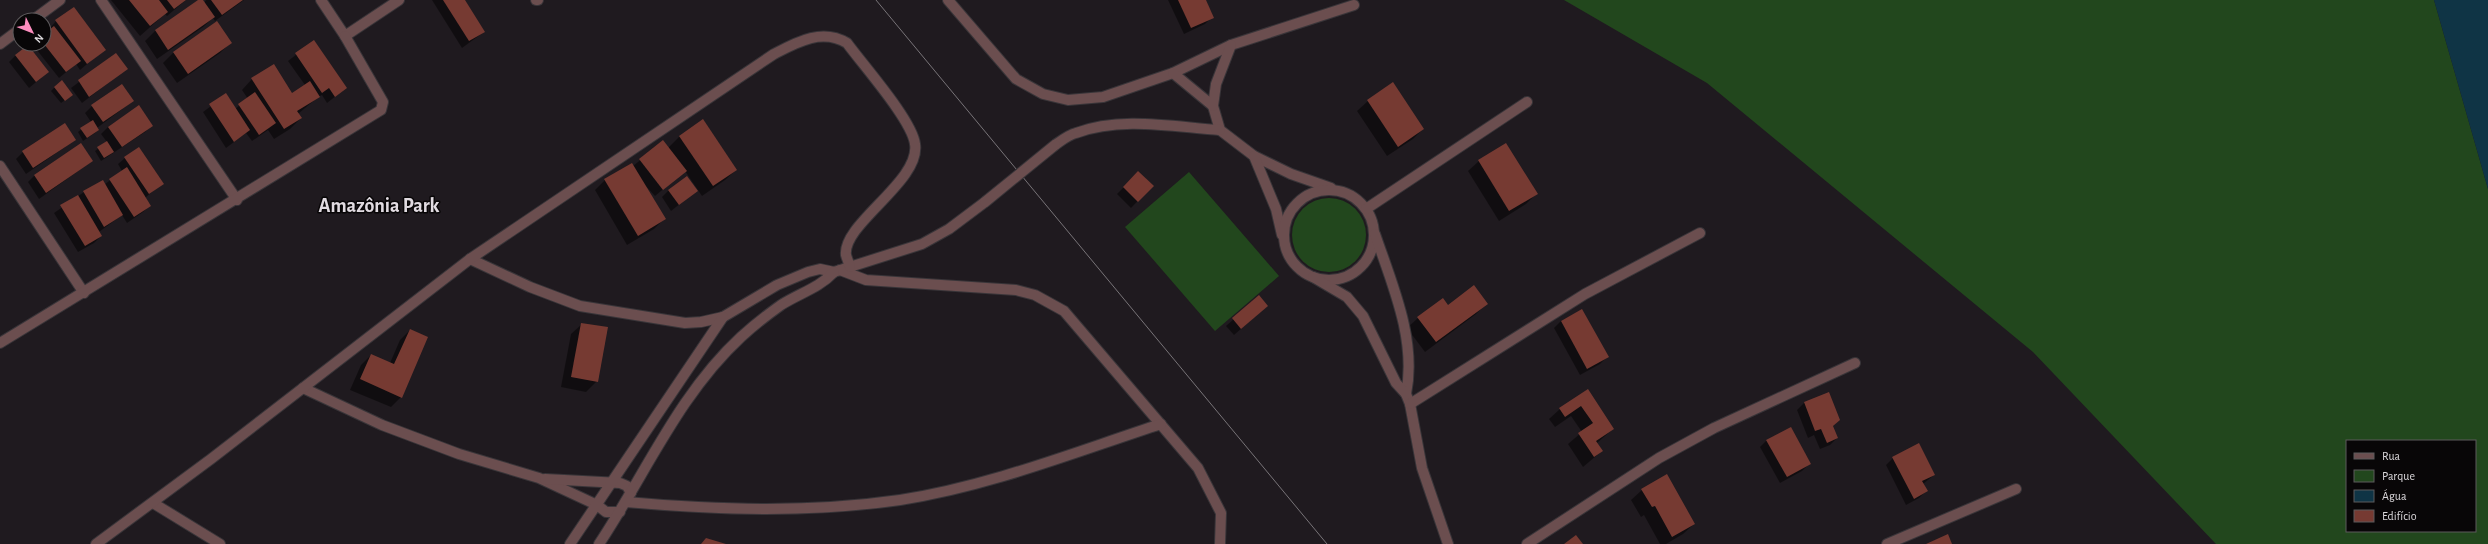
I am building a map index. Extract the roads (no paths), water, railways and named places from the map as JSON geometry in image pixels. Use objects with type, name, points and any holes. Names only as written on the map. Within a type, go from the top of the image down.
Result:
[{"type":"street","points":[[44,12],[60,0]]},
{"type":"street","points":[[101,0],[237,200]]},
{"type":"street","points":[[0,343],[237,200],[381,110],[383,102],[345,36],[321,0]]},
{"type":"street","points":[[345,36],[399,0]]},
{"type":"street","points":[[948,0],[1016,79],[1043,94],[1068,100],[1103,97],[1173,73],[1231,45],[1354,5]]},
{"type":"street","points":[[0,44],[12,35]]},
{"type":"street","points":[[96,544],[153,503],[470,259],[774,54],[800,41],[827,36],[837,37],[847,43],[903,118],[915,144],[911,164],[854,233],[842,269],[822,284],[782,305],[741,337],[720,358],[692,394],[629,498],[599,544]]},
{"type":"street","points":[[1220,130],[1213,106],[1216,84],[1231,45]]},
{"type":"street","points":[[1173,73],[1213,106]]},
{"type":"street","points":[[1366,209],[1527,102]]},
{"type":"street","points":[[470,259],[530,287],[580,306],[685,323],[701,322],[723,317],[777,285],[795,277],[820,269],[842,269],[922,244],[949,229],[1055,145],[1074,133],[1092,128],[1130,124],[1220,130],[1254,156],[1291,174],[1354,197],[1366,209],[1395,293],[1408,349],[1410,363],[1408,399],[1422,468],[1448,544]]},
{"type":"street","points":[[1254,156],[1276,209],[1284,244],[1290,258],[1300,270],[1347,297],[1363,316],[1396,383],[1408,399]]},
{"type":"street","points":[[0,166],[84,293]]},
{"type":"street","points":[[1284,244],[1284,229],[1289,214],[1297,202],[1310,194],[1324,190],[1339,191]]},
{"type":"street","points":[[1314,278],[1328,280],[1343,278],[1356,271],[1366,260],[1372,246],[1374,231]]},
{"type":"street","points":[[1408,399],[1585,294],[1700,233]]},
{"type":"street","points":[[842,269],[866,280],[1016,290],[1050,302],[1076,322],[1198,468],[1212,492],[1221,513],[1220,544]]},
{"type":"street","points":[[570,544],[723,317]]},
{"type":"street","points":[[1527,544],[1666,455],[1714,428],[1855,362]]},
{"type":"street","points":[[303,388],[382,425],[459,454],[539,478],[597,505],[606,512],[620,512]]},
{"type":"street","points":[[629,498],[699,509],[839,507],[901,500],[1028,470],[1161,424]]},
{"type":"street","points":[[539,478],[624,484],[629,498]]},
{"type":"street","points":[[1887,544],[2016,490]]},
{"type":"street","points":[[153,503],[220,544]]},
{"type":"water","points":[[2434,0],[2488,0],[2488,189]]},
{"type":"tram line","points":[[876,0],[1327,544]]},
{"type":"district","name":"Amazônia Park","points":[[379,206]]}]
